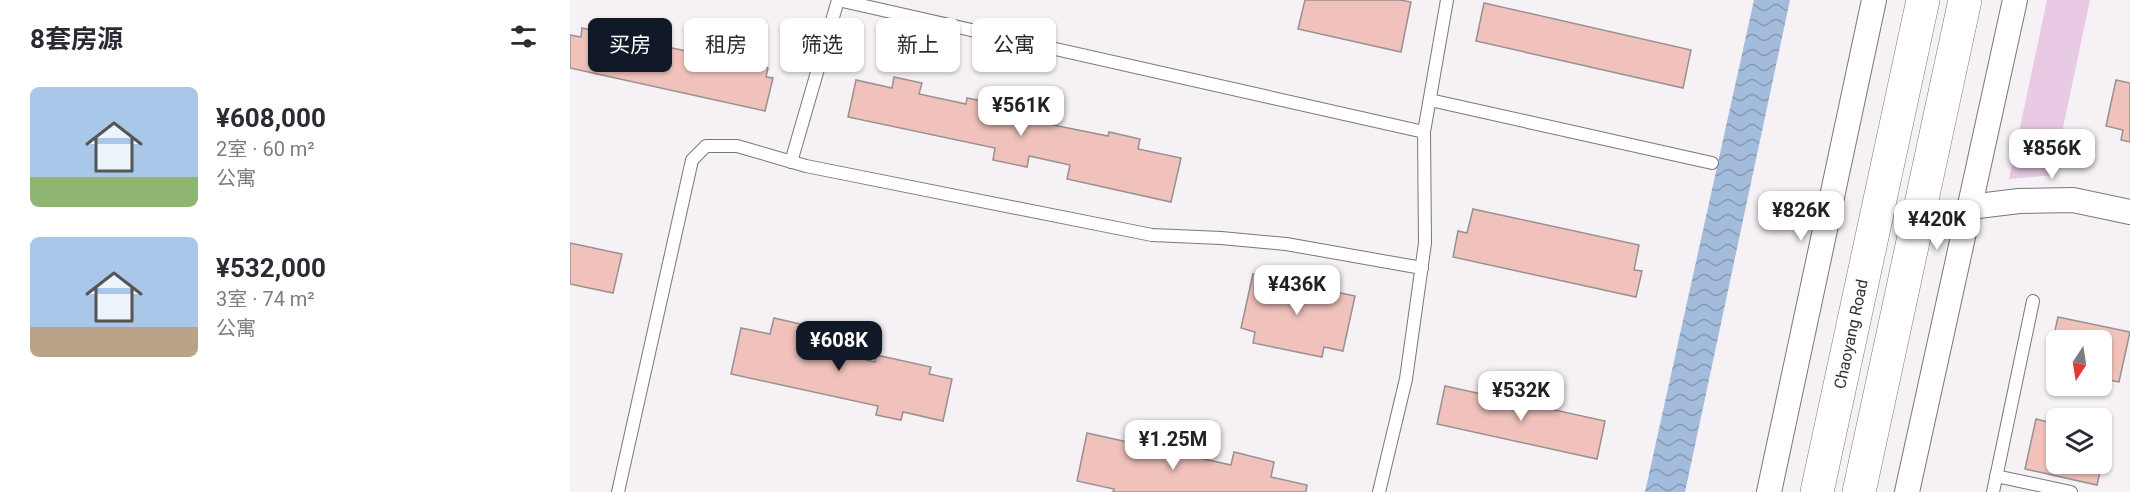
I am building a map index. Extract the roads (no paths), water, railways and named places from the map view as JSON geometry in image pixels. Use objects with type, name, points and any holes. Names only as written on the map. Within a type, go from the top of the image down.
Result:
[{"type":"main road","name":"Chaoyang Road","points":[[1817,492],[1923,0]]},
{"type":"main road","points":[[1859,492],[1965,0]]},
{"type":"street","points":[[1769,492],[1874,0]]},
{"type":"street","points":[[1907,492],[2015,0]]},
{"type":"street","points":[[1970,207],[2019,201],[2073,200],[2130,212]]},
{"type":"lane","points":[[791,162],[838,0],[1424,132]]},
{"type":"lane","points":[[1379,492],[1406,379],[1422,268],[1425,243],[1424,132],[1447,0]]},
{"type":"lane","points":[[1430,100],[1712,163]]},
{"type":"lane","points":[[618,492],[692,160],[706,146],[737,146],[791,162],[1152,235],[1221,237],[1286,244],[1422,268]]},
{"type":"lane","points":[[1993,492],[2033,301]]},
{"type":"lane","points":[[1996,476],[2071,492]]},
{"type":"water","points":[[1754,0],[1790,0],[1685,492],[1645,492]]}]
